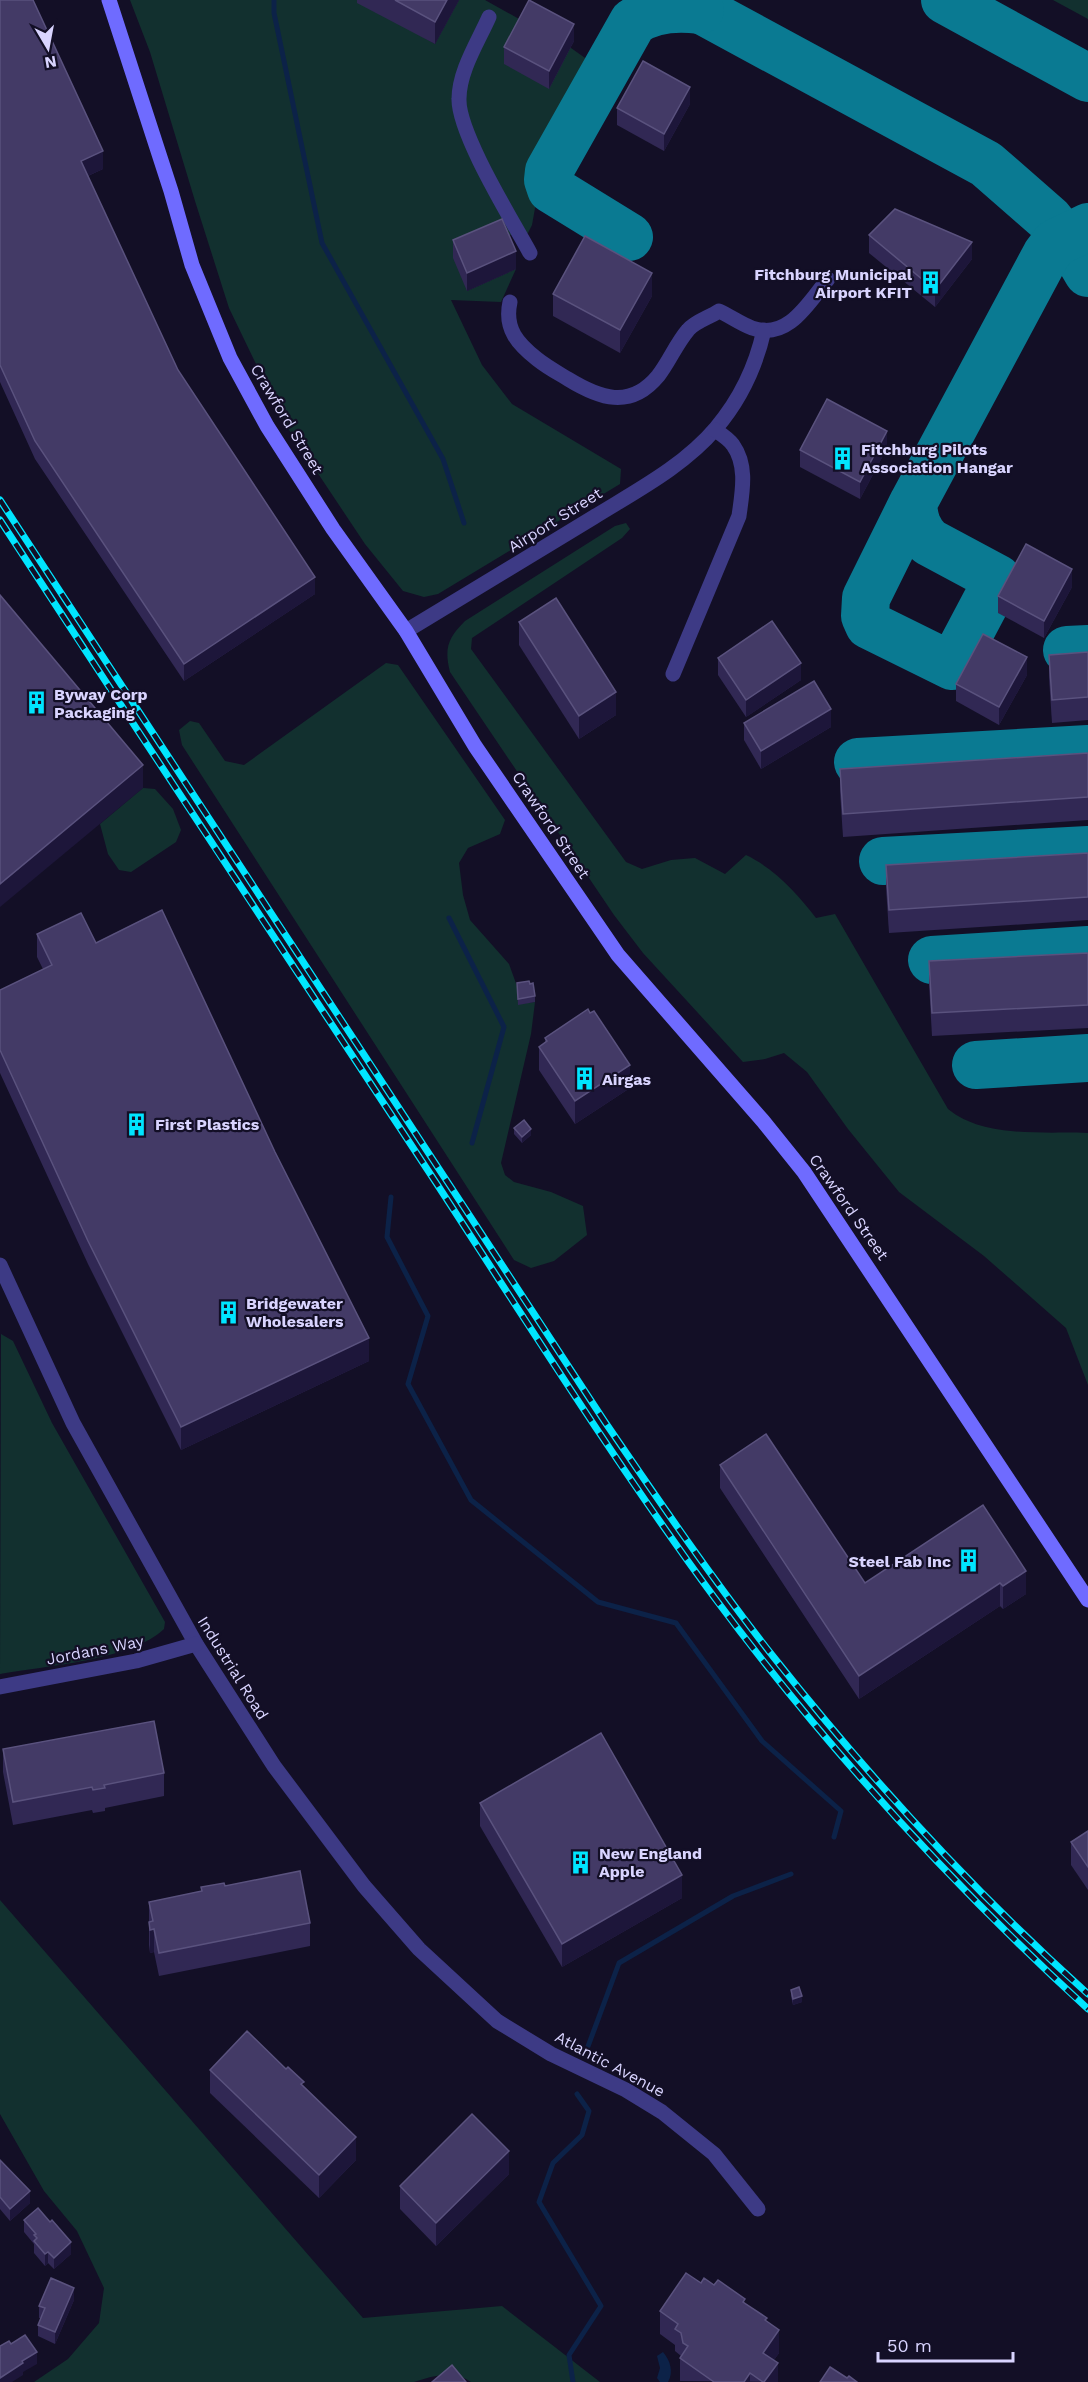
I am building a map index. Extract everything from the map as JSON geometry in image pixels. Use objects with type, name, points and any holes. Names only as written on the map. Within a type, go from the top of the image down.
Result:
[{"type":"main road","name":"Crawford Street","points":[[109,0],[171,191],[192,265],[230,358],[267,426],[333,529],[406,631],[476,746],[618,955],[763,1121],[819,1193],[1088,1600]]},
{"type":"street","points":[[489,17],[463,77],[459,98],[460,115],[479,158],[530,253]]},
{"type":"street","points":[[510,302],[508,321],[517,342],[544,365],[591,393],[603,397],[619,397],[632,394],[648,386],[658,376],[689,328],[719,311],[751,328],[764,330],[780,328],[796,319],[828,279]]},
{"type":"street","name":"Airport Street","points":[[406,631],[668,470],[697,448],[715,430],[750,373],[764,330]]},
{"type":"street","points":[[672,674],[727,549],[739,516],[743,489],[743,472],[739,456],[733,444],[715,430]]},
{"type":"street","name":"Industrial Road","points":[[0,1265],[73,1423],[122,1514],[196,1644],[274,1766],[364,1886],[419,1949],[468,1996],[497,2021],[516,2033]]},
{"type":"street","name":"Jordans Way","points":[[0,1687],[136,1661],[196,1644]]},
{"type":"street","name":"Atlantic Avenue","points":[[516,2033],[568,2063],[645,2100],[662,2112],[714,2154],[758,2209]]},
{"type":"green space","points":[[130,0],[359,0],[435,44],[459,0],[485,0],[571,48],[595,65],[544,158],[532,225],[528,233],[502,236],[467,291],[516,269],[501,302],[451,300],[482,365],[512,404],[621,469],[620,484],[438,594],[424,597],[403,591],[365,544],[285,424],[229,308],[150,52]]},
{"type":"green space","points":[[1053,0],[1088,0],[1088,19]]},
{"type":"green space","points":[[626,523],[630,529],[622,538],[472,638],[471,649],[626,862],[642,869],[671,860],[695,858],[725,874],[746,855],[757,861],[785,882],[816,918],[835,914],[948,1109],[963,1119],[997,1129],[1015,1132],[1088,1133],[1088,1385],[1066,1328],[984,1256],[899,1192],[848,1129],[807,1072],[784,1053],[743,1062],[643,953],[614,915],[450,672],[447,656],[449,644],[465,621],[615,526]]},
{"type":"green space","points":[[386,663],[398,665],[505,820],[500,834],[468,848],[459,863],[463,895],[470,920],[509,964],[518,989],[518,1004],[535,1002],[531,1034],[501,1163],[505,1175],[514,1182],[551,1192],[583,1206],[587,1235],[554,1261],[531,1268],[514,1260],[182,745],[179,730],[190,721],[199,723],[225,761],[244,765]]},
{"type":"green space","points":[[143,788],[155,789],[173,809],[181,830],[176,842],[131,872],[119,870],[108,854],[100,824]]},
{"type":"green space","points":[[1,1334],[13,1341],[52,1423],[165,1622],[164,1629],[150,1640],[110,1655],[0,1674]]},
{"type":"green space","points":[[0,1900],[363,2318],[502,2306],[600,2382],[471,2382],[450,2375],[435,2376],[414,2382],[34,2382],[68,2359],[99,2323],[104,2288],[77,2231],[44,2191],[0,2114]]},
{"type":"water","points":[[663,2352],[670,2366],[671,2374],[668,2382],[660,2382],[657,2378],[660,2368],[657,2356]]},
{"type":"building","points":[[0,0],[33,0],[103,151],[81,161],[178,370],[315,577],[184,664],[35,441],[0,365]]},
{"type":"building","points":[[395,0],[447,0],[435,22]]},
{"type":"building","points":[[529,0],[574,24],[549,71],[504,47]]},
{"type":"building","points":[[643,61],[690,87],[664,134],[617,108]]},
{"type":"building","name":"Fitchburg Municipal Airport KFIT","points":[[895,209],[972,242],[935,290],[869,235]]},
{"type":"building","points":[[502,219],[516,251],[467,273],[453,240]]},
{"type":"building","points":[[585,236],[652,273],[620,330],[553,294]]},
{"type":"building","name":"Fitchburg Pilots Association Hangar","points":[[827,399],[887,431],[860,482],[800,450]]},
{"type":"building","points":[[1026,544],[1072,569],[1044,621],[998,596]]},
{"type":"building","name":"Byway Corp Packaging","points":[[0,595],[143,765],[0,884]]},
{"type":"building","points":[[556,598],[616,692],[579,716],[519,622]]},
{"type":"building","points":[[772,621],[801,663],[746,700],[718,658]]},
{"type":"building","points":[[983,634],[1027,657],[999,707],[956,684]]},
{"type":"building","points":[[1088,652],[1088,697],[1052,700],[1049,655]]},
{"type":"building","points":[[814,681],[831,709],[761,751],[744,723]]},
{"type":"building","points":[[1088,753],[1088,797],[843,814],[840,769]]},
{"type":"building","points":[[1088,853],[1088,897],[889,910],[886,865]]},
{"type":"building","points":[[162,910],[275,1152],[369,1338],[181,1427],[88,1241],[0,1050],[0,990],[52,965],[37,934],[81,913],[96,943]]},
{"type":"building","points":[[1088,953],[1088,1005],[932,1013],[929,961]]},
{"type":"building","points":[[529,981],[530,984],[533,983],[535,996],[518,999],[517,983]]},
{"type":"building","points":[[588,1009],[590,1013],[594,1011],[630,1065],[575,1101],[539,1047],[547,1041],[545,1038]]},
{"type":"building","points":[[524,1120],[531,1129],[522,1137],[514,1128]]},
{"type":"building","name":"Steel Fab Inc","points":[[766,1434],[865,1583],[983,1505],[1026,1571],[1003,1586],[1000,1583],[859,1676],[720,1465]]},
{"type":"building","points":[[154,1721],[164,1773],[104,1785],[105,1788],[93,1790],[92,1787],[13,1802],[3,1749]]},
{"type":"building","name":"New England Apple","points":[[601,1733],[682,1875],[562,1944],[480,1803]]},
{"type":"building","points":[[1088,1831],[1088,1867],[1071,1842]]},
{"type":"building","points":[[300,1871],[310,1923],[159,1953],[154,1929],[150,1930],[149,1922],[153,1921],[149,1902],[202,1891],[201,1887],[224,1883],[225,1886]]},
{"type":"building","points":[[799,1987],[802,1996],[793,1999],[791,1990]]},
{"type":"building","points":[[247,2031],[286,2069],[288,2067],[304,2082],[301,2084],[356,2137],[319,2175],[210,2070]]},
{"type":"building","points":[[472,2114],[509,2151],[436,2223],[400,2186]]},
{"type":"building","points":[[0,2160],[30,2191],[10,2209],[0,2197]]},
{"type":"building","points":[[38,2208],[71,2242],[54,2258],[48,2252],[45,2254],[34,2241],[37,2238],[34,2235],[36,2234],[24,2220]]},
{"type":"building","points":[[686,2273],[701,2283],[704,2278],[714,2285],[718,2280],[745,2299],[743,2302],[767,2318],[765,2320],[779,2330],[763,2353],[778,2363],[764,2382],[750,2373],[744,2382],[714,2382],[680,2358],[688,2346],[683,2343],[681,2333],[675,2329],[678,2324],[660,2311]]},
{"type":"building","points":[[51,2278],[74,2288],[55,2332],[38,2325],[45,2308],[39,2306]]},
{"type":"building","points":[[25,2335],[37,2352],[0,2378],[0,2346],[9,2341],[11,2344]]},
{"type":"building","points":[[452,2365],[466,2382],[432,2382]]},
{"type":"building","points":[[830,2367],[847,2378],[849,2376],[857,2382],[820,2382]]},
{"type":"waterway","points":[[274,0],[274,13],[322,243],[443,459],[464,523]]},
{"type":"waterway","points":[[449,918],[504,1027],[472,1143]]},
{"type":"waterway","points":[[391,1197],[387,1237],[428,1316],[408,1384],[471,1500],[598,1602],[676,1623],[762,1741],[841,1811],[834,1837]]},
{"type":"waterway","points":[[587,2049],[619,1963],[733,1896],[791,1874]]},
{"type":"waterway","points":[[573,2382],[569,2355],[601,2306],[539,2202],[553,2163],[582,2135],[589,2111],[577,2094]]},
{"type":"taxiway","points":[[683,0],[986,164],[1049,219],[1078,256],[1088,273]]},
{"type":"taxiway","points":[[945,0],[1088,78]]},
{"type":"taxiway","points":[[629,237],[551,189],[548,180],[549,171],[633,22],[657,11],[700,10]]},
{"type":"taxiway","points":[[913,503],[917,524],[929,542],[998,579],[952,666],[869,625],[865,616],[866,598],[913,503],[1046,255],[1055,243],[1088,227]]},
{"type":"taxiway","points":[[1067,650],[1088,649]]},
{"type":"taxiway","points":[[858,762],[1088,749]]},
{"type":"taxiway","points":[[883,861],[1088,850]]},
{"type":"taxiway","points":[[932,960],[1088,950]]},
{"type":"taxiway","points":[[976,1065],[1088,1058]]},
{"type":"railway","points":[[0,500],[605,1422],[707,1569],[808,1700],[884,1788],[1004,1915],[1088,1994]]},
{"type":"railway","points":[[0,520],[568,1386],[714,1597],[800,1707],[891,1812],[987,1913],[1088,2009]]},
{"type":"place","name":"Fitchburg Municipal Airport KFIT","points":[[930,283]]},
{"type":"place","name":"Fitchburg Pilots Association Hangar","points":[[843,458]]},
{"type":"place","name":"Byway Corp Packaging","points":[[36,703]]},
{"type":"place","name":"Airgas","points":[[584,1079]]},
{"type":"place","name":"First Plastics","points":[[137,1124]]},
{"type":"place","name":"Bridgewater Wholesalers","points":[[228,1312]]},
{"type":"place","name":"Steel Fab Inc","points":[[969,1561]]},
{"type":"place","name":"New England Apple","points":[[581,1862]]}]
